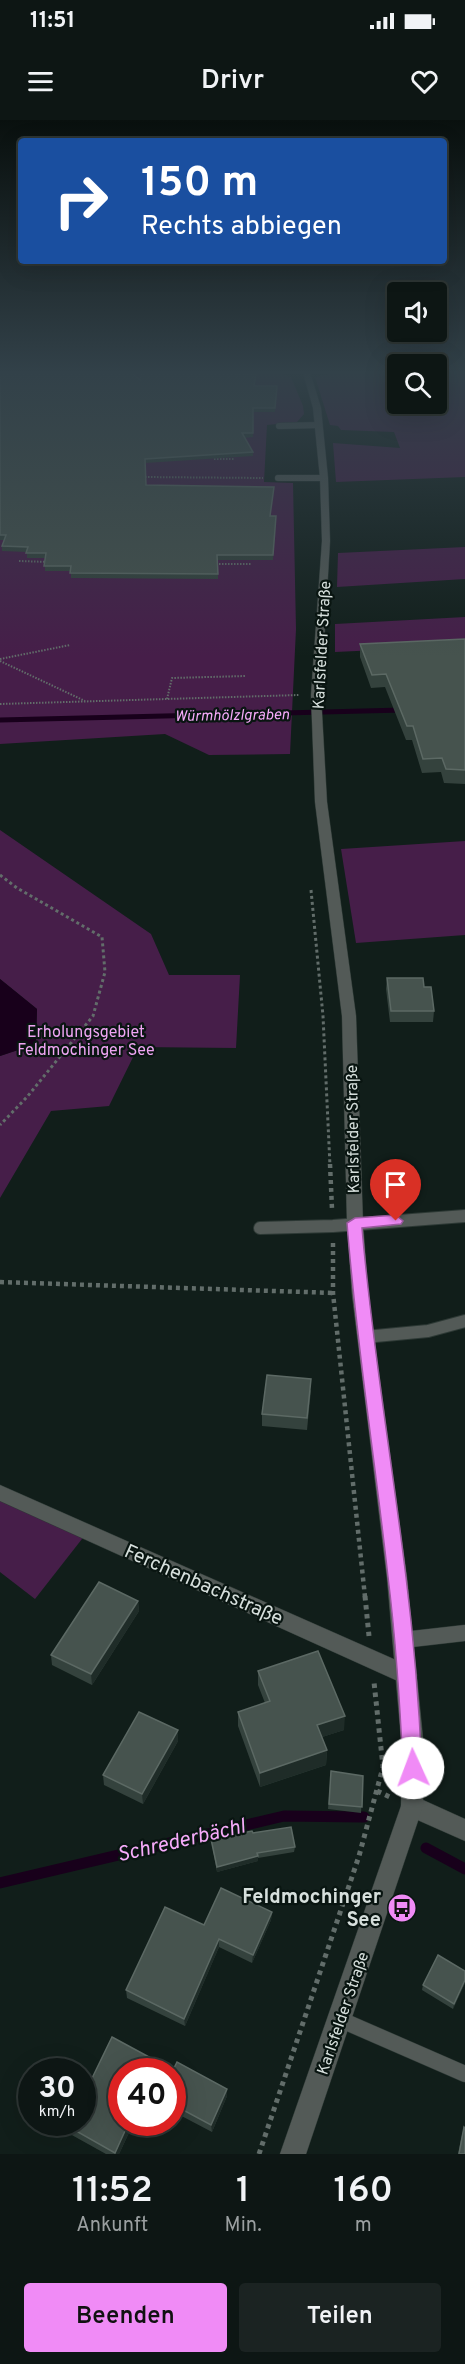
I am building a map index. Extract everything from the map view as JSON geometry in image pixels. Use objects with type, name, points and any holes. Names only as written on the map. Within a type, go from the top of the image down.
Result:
[{"type":"street","name":"Karlsfelder Straße","points":[[293,2154],[412,1806],[413,1749],[398,1578],[360,1294],[355,1223],[350,1016],[321,802],[317,706],[326,541],[323,467]]},
{"type":"street","name":"Ferchenbachstraße","points":[[0,1493],[372,1658],[407,1676]]},
{"type":"street","points":[[412,1806],[465,1830]]},
{"type":"lane","points":[[278,478],[324,478]]},
{"type":"lane","points":[[260,1228],[333,1226],[465,1216]]},
{"type":"lane","points":[[365,1337],[428,1331],[465,1321]]},
{"type":"lane","points":[[403,1640],[465,1633]]},
{"type":"lane","points":[[339,2019],[465,2074]]},
{"type":"path","points":[[132,477],[254,478]]},
{"type":"path","points":[[19,561],[55,562]]},
{"type":"path","points":[[203,564],[251,564]]},
{"type":"path","points":[[0,660],[70,645]]},
{"type":"path","points":[[0,660],[86,702]]},
{"type":"path","points":[[167,699],[172,678],[246,676]]},
{"type":"path","points":[[299,695],[299,702]]},
{"type":"path","points":[[0,704],[299,695],[317,706]]},
{"type":"path","points":[[0,875],[17,888],[102,937],[105,972],[93,1016],[0,1125]]},
{"type":"path","points":[[0,1282],[360,1294]]},
{"type":"path","points":[[258,2154],[359,1856],[383,1767],[372,1658]]},
{"type":"green space","points":[[0,467],[265,467],[264,482],[293,483],[296,629],[290,754],[209,755],[165,734],[0,744]]},
{"type":"green space","points":[[335,467],[465,467],[465,477],[336,482]]},
{"type":"green space","points":[[465,547],[465,579],[337,587],[338,553]]},
{"type":"green space","points":[[465,617],[465,646],[335,652],[335,624]]},
{"type":"green space","name":"Erholungsgebiet Feldmochinger See","points":[[0,830],[151,934],[169,975],[240,975],[236,1048],[138,1047],[109,1106],[51,1111],[0,1198],[0,1056],[36,1044],[37,1009],[0,979]]},
{"type":"green space","points":[[465,841],[465,935],[356,943],[341,849]]},
{"type":"green space","points":[[0,1490],[89,1530],[35,1599],[0,1572]]},
{"type":"shaded area","points":[[0,979],[37,1009],[36,1044],[0,1056]]},
{"type":"building","points":[[0,467],[145,467],[146,485],[274,487],[270,516],[276,516],[273,555],[217,555],[218,574],[70,573],[71,566],[44,566],[46,553],[26,553],[28,547],[2,546],[6,535],[0,535]]},
{"type":"building","points":[[465,639],[465,770],[446,769],[442,758],[423,759],[413,726],[407,726],[386,674],[372,675],[360,644]]},
{"type":"building","points":[[387,978],[423,978],[424,987],[431,987],[434,1011],[391,1011]]},
{"type":"building","points":[[267,1375],[311,1379],[307,1418],[262,1414]]},
{"type":"building","points":[[99,1582],[138,1601],[91,1674],[51,1655]]},
{"type":"building","points":[[318,1651],[345,1716],[317,1725],[327,1750],[260,1773],[238,1712],[270,1701],[258,1671]]},
{"type":"building","points":[[139,1712],[178,1730],[142,1794],[103,1775]]},
{"type":"building","points":[[331,1771],[363,1776],[362,1807],[329,1804]]},
{"type":"building","points":[[291,1827],[295,1847],[257,1853],[258,1856],[217,1867],[211,1839],[252,1831],[253,1833]]},
{"type":"building","points":[[221,1888],[272,1912],[253,1955],[219,1939],[184,2019],[126,1990],[165,1907],[204,1925]]},
{"type":"building","points":[[438,1955],[465,1971],[465,1980],[454,2004],[423,1985]]},
{"type":"building","points":[[112,2037],[151,2058],[108,2058],[108,2136],[123,2136],[115,2153],[85,2136],[96,2136],[96,2070]]},
{"type":"building","points":[[186,2067],[227,2089],[211,2125],[186,2112]]},
{"type":"building","points":[[464,2127],[465,2154],[459,2154]]},
{"type":"waterway","name":"Würmhölzlgraben","points":[[0,720],[403,710]]},
{"type":"waterway","name":"Schrederbächl","points":[[0,1883],[284,1816],[364,1817]]},
{"type":"waterway","name":"Schrederbächl","points":[[426,1848],[465,1869]]},
{"type":"place","name":"Feldmochinger See","points":[[402,1908]]},
{"type":"route","points":[[396,1221],[355,1223],[360,1294],[398,1578],[413,1768]]}]
